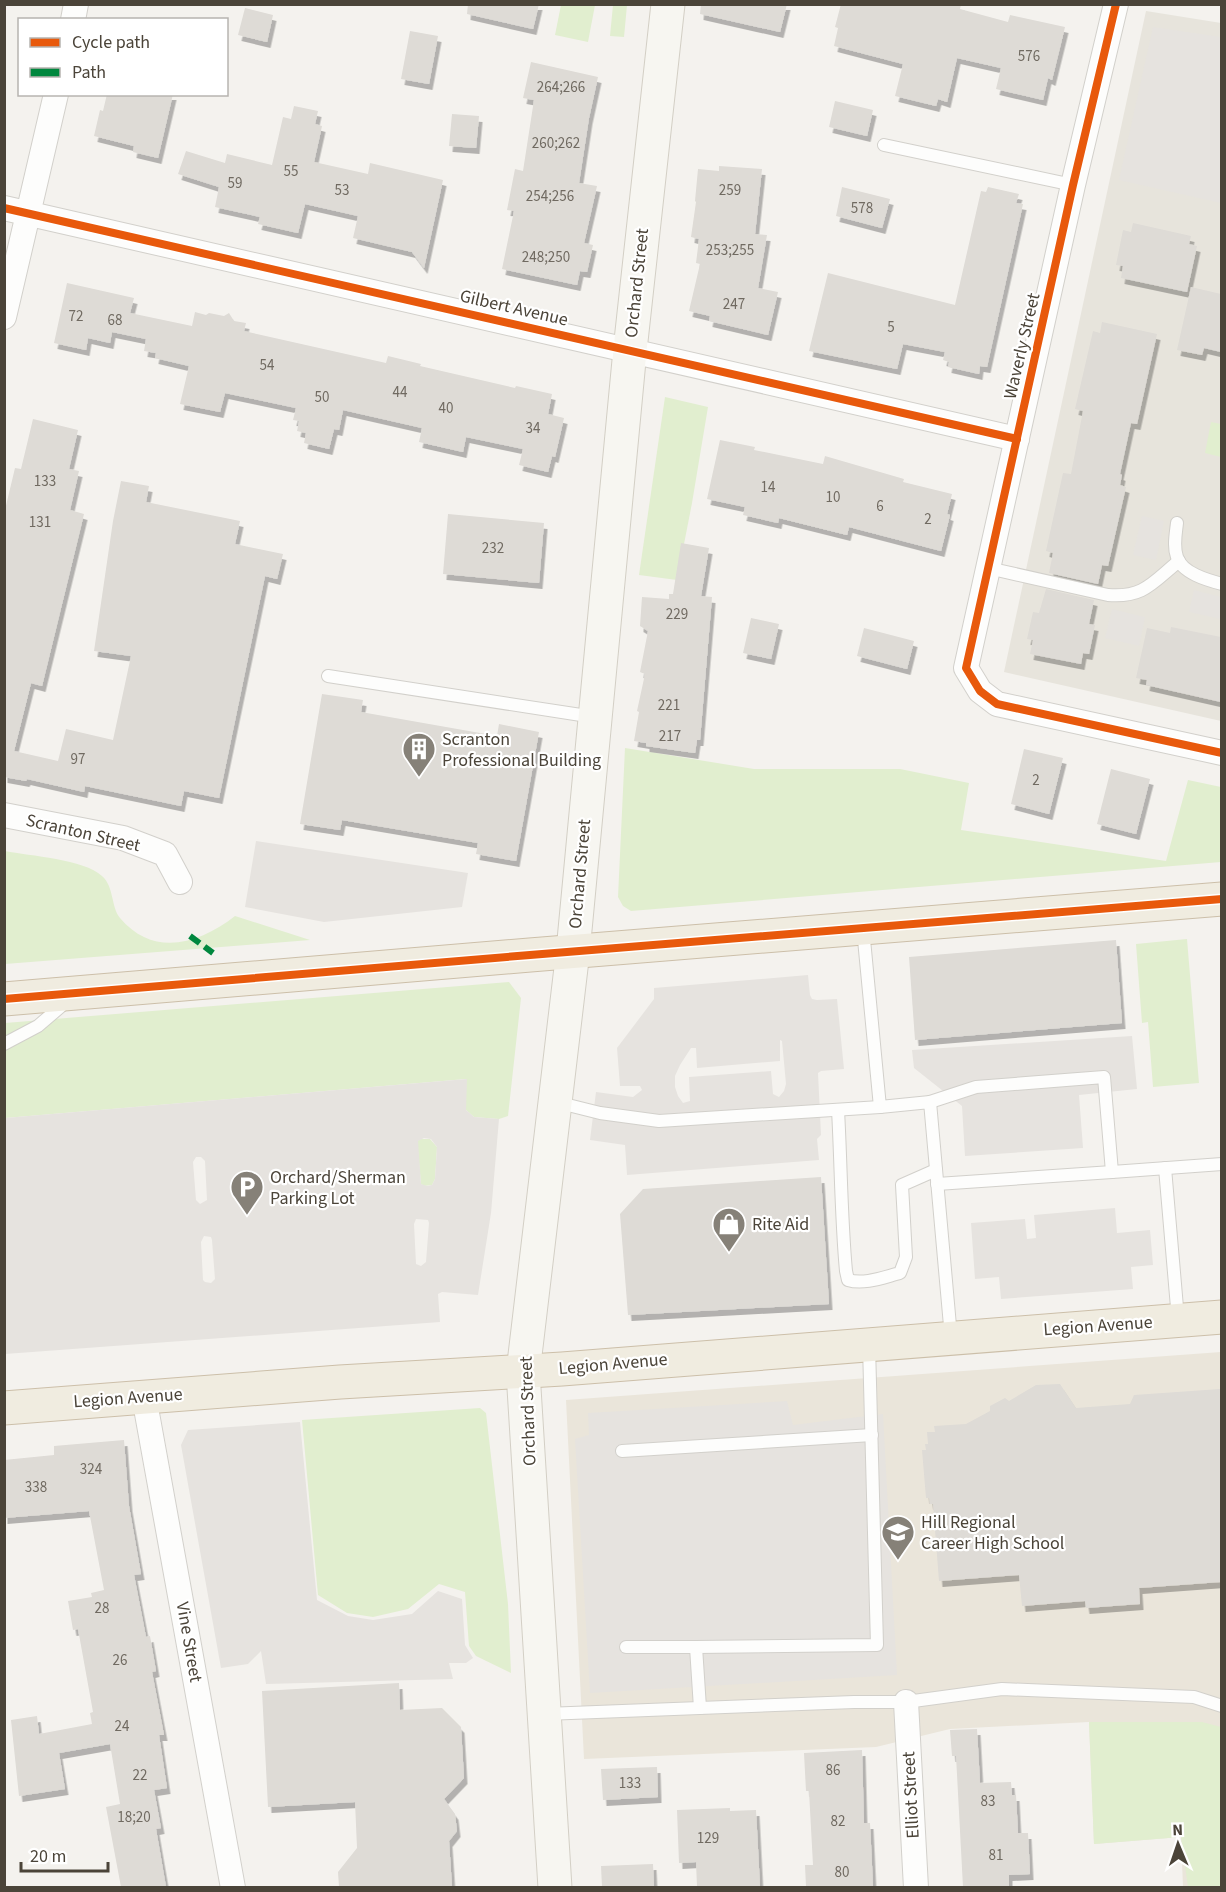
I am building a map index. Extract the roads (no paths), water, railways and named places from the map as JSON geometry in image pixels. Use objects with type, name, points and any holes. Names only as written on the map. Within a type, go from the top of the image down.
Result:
[{"type":"highway","points":[[4,999],[1221,899]]},
{"type":"highway","name":"Legion Avenue","points":[[4,1408],[340,1382],[523,1372],[1221,1317]]},
{"type":"main road","name":"Orchard Street","points":[[555,1887],[523,1372],[573,951],[630,350],[668,4]]},
{"type":"street","name":"Waverly Street","points":[[1116,4],[1073,185],[966,668],[980,691],[997,704],[1221,753]]},
{"type":"street","points":[[4,317],[56,96]]},
{"type":"street","name":"Gilbert Avenue","points":[[4,208],[1017,439]]},
{"type":"street","name":"Scranton Street","points":[[4,815],[123,838],[165,854],[180,882]]},
{"type":"street","name":"Vine Street","points":[[144,1397],[233,1887]]},
{"type":"street","name":"Elliot Street","points":[[906,1702],[916,1887]]},
{"type":"lane","points":[[884,145],[1073,185]]},
{"type":"lane","points":[[1177,523],[1175,549],[1179,561],[1203,578],[1221,584]]},
{"type":"lane","points":[[988,568],[1108,595],[1126,596],[1139,592],[1179,561]]},
{"type":"lane","points":[[328,676],[595,717]]},
{"type":"lane","points":[[862,928],[880,1107]]},
{"type":"lane","points":[[4,1044],[38,1026],[76,994]]},
{"type":"lane","points":[[555,1102],[600,1113],[659,1120],[880,1107],[930,1102],[976,1087],[1104,1077],[1113,1172]]},
{"type":"lane","points":[[930,1102],[951,1337]]},
{"type":"lane","points":[[838,1110],[841,1214],[848,1280],[865,1281],[900,1274],[906,1257],[902,1185],[936,1170]]},
{"type":"lane","points":[[937,1184],[1221,1164]]},
{"type":"lane","points":[[1165,1168],[1178,1320]]},
{"type":"lane","points":[[626,1647],[877,1645],[869,1343]]},
{"type":"lane","points":[[622,1451],[872,1435]]},
{"type":"lane","points":[[696,1647],[700,1708]]},
{"type":"lane","points":[[545,1714],[906,1702],[1002,1689],[1194,1697],[1221,1706]]},
{"type":"place","name":"Scranton Professional Building","points":[[419,778]]},
{"type":"place","name":"Orchard/Sherman Parking Lot","points":[[247,1216]]},
{"type":"place","name":"Rite Aid","points":[[729,1253]]},
{"type":"place","name":"Hill Regional Career High School","points":[[898,1561]]}]
